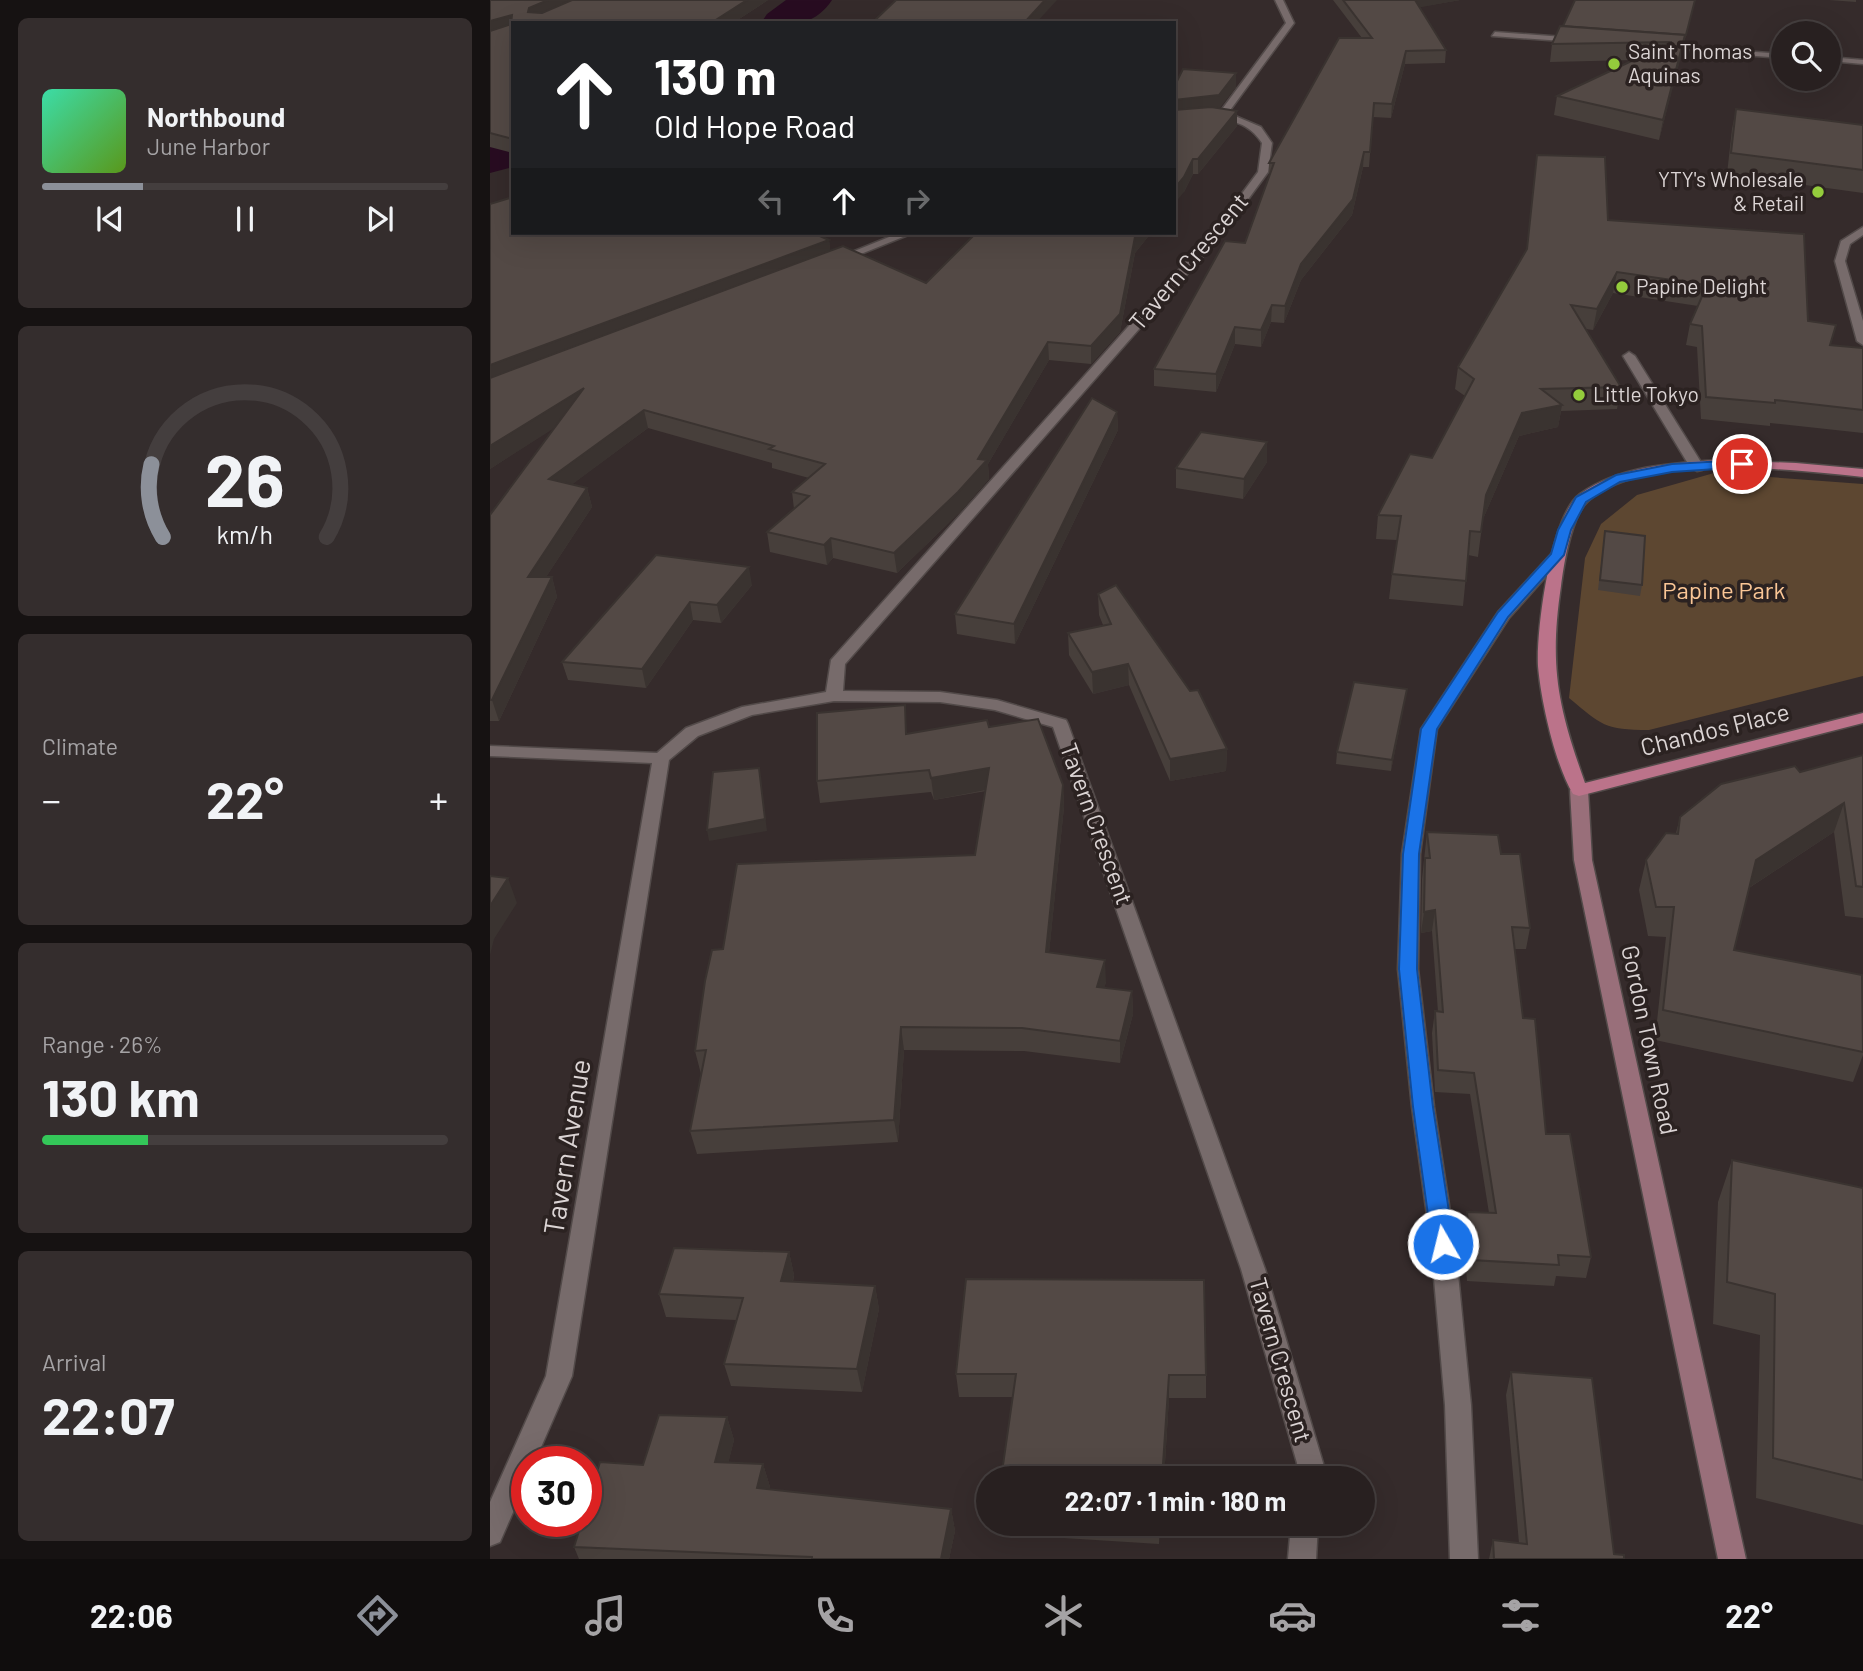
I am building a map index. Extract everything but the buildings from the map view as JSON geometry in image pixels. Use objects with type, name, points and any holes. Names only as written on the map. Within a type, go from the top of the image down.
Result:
[{"type":"main road","name":"Gordon Town Road","points":[[1732,1559],[1583,860],[1579,790],[1553,710],[1546,662],[1558,555],[1564,530],[1580,500],[1616,479],[1672,468],[1742,464],[1863,473]]},
{"type":"main road","name":"Chandos Place","points":[[1579,790],[1863,718]]},
{"type":"street","points":[[1223,114],[1290,23],[1279,0]]},
{"type":"street","points":[[1495,34],[1591,41]]},
{"type":"street","points":[[1646,46],[1771,55]]},
{"type":"street","points":[[1841,60],[1863,62]]},
{"type":"street","name":"Tavern Crescent","points":[[1176,119],[1223,114],[1258,129],[1267,143],[1262,172],[1222,229],[837,663],[834,696],[940,697],[997,705],[1060,724],[1253,1269],[1310,1466]]},
{"type":"street","points":[[1863,230],[1845,243],[1840,261],[1863,341]]},
{"type":"street","points":[[819,267],[903,235]]},
{"type":"street","points":[[1629,356],[1697,467]]},
{"type":"street","points":[[1464,1559],[1458,1405],[1444,1258],[1423,1107],[1408,969],[1411,854],[1429,729],[1503,615],[1558,555]]},
{"type":"street","points":[[490,751],[661,758],[692,732],[748,711],[834,696]]},
{"type":"street","name":"Tavern Avenue","points":[[490,1533],[559,1376],[661,758]]},
{"type":"street","points":[[1302,1559],[1304,1536]]},
{"type":"green space","name":"Papine Park","points":[[1714,473],[1863,484],[1863,676],[1649,730],[1622,729],[1604,724],[1569,698],[1585,558],[1601,524],[1637,495]]},
{"type":"waterway","points":[[785,21],[812,0]]},
{"type":"waterway","points":[[490,158],[511,151]]},
{"type":"place","name":"Saint Thomas Aquinas","points":[[1614,64]]},
{"type":"place","name":"YTY's Wholesale & Retail","points":[[1818,192]]},
{"type":"place","name":"Papine Delight","points":[[1622,287]]},
{"type":"place","name":"Little Tokyo","points":[[1579,395]]},
{"type":"route","points":[[1443,1244],[1423,1107],[1408,969],[1411,854],[1429,729],[1503,615],[1558,555],[1564,530],[1580,500],[1616,479],[1672,468],[1742,464]]}]
